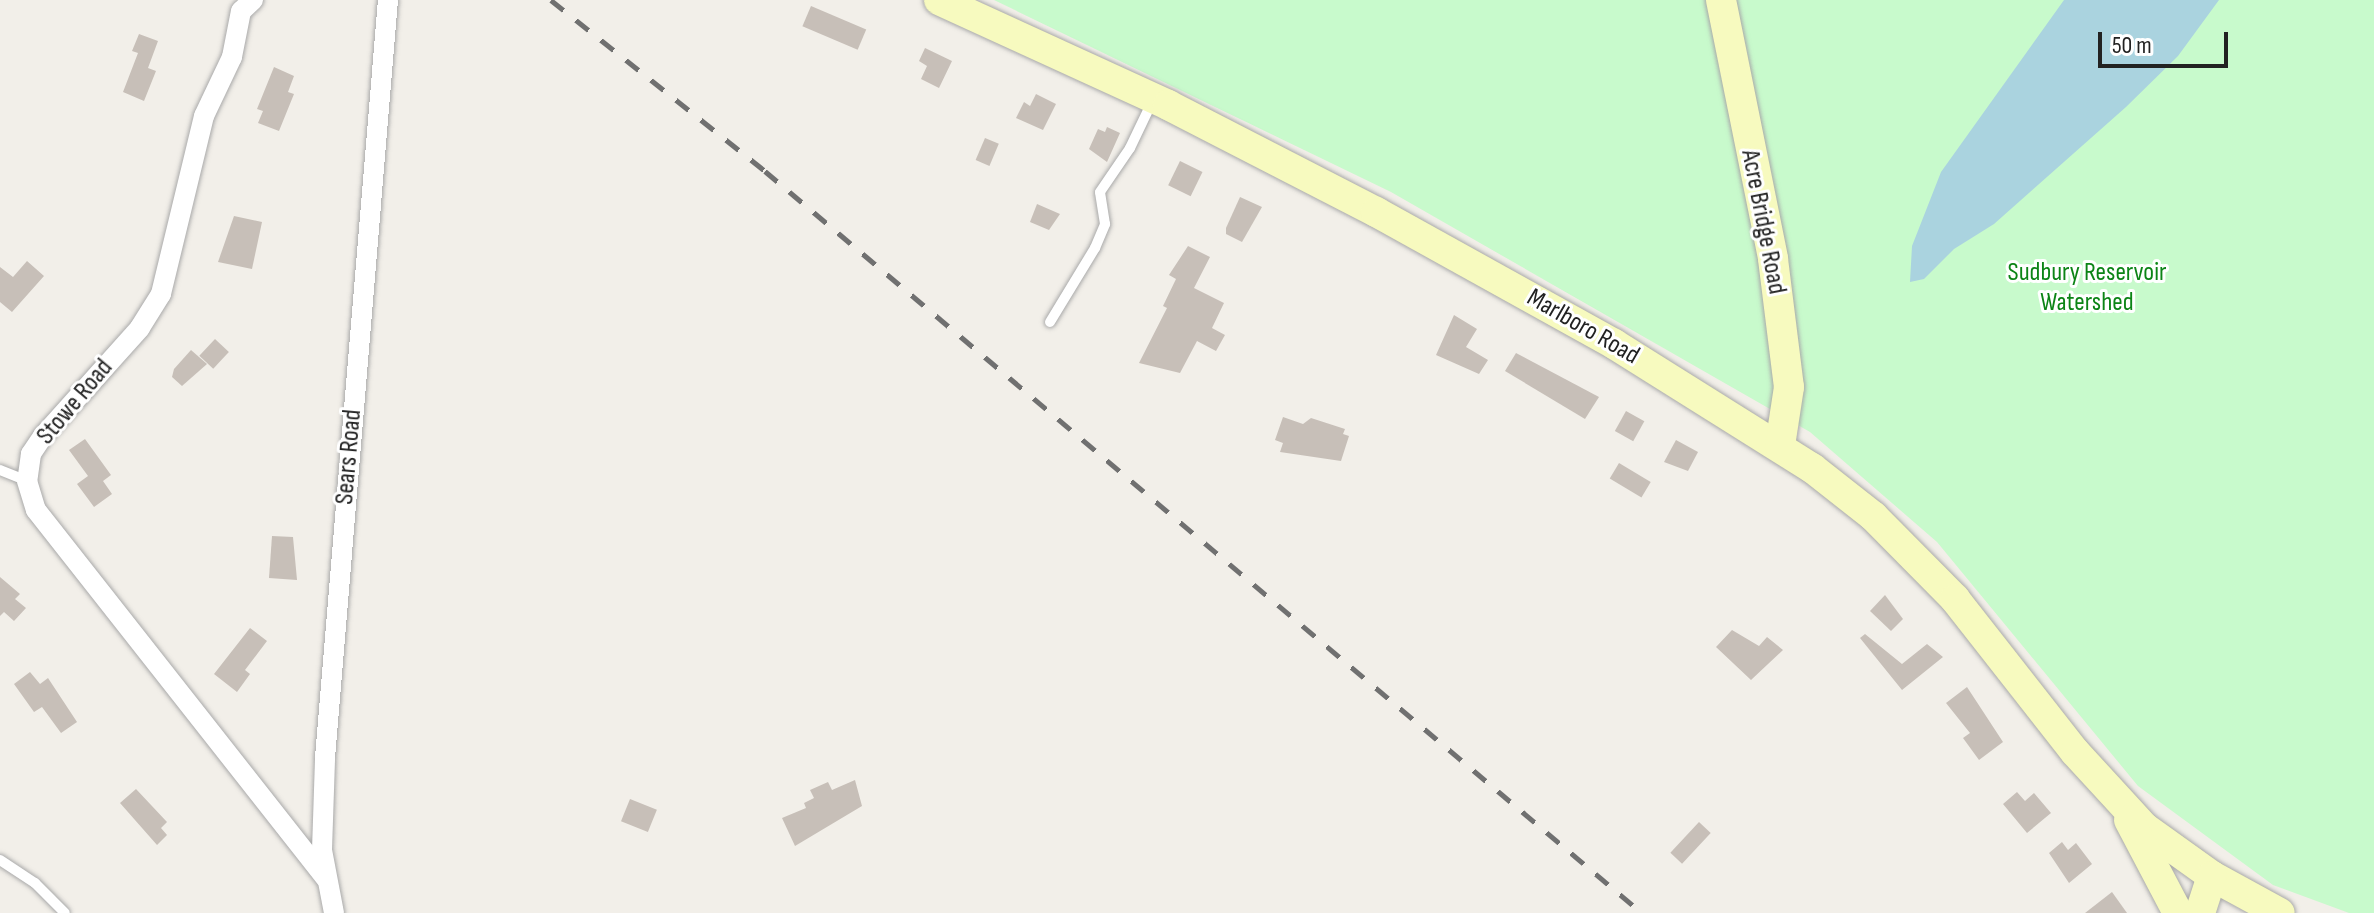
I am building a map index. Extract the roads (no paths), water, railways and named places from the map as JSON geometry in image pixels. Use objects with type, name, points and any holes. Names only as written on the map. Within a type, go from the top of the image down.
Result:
[{"type":"main road","name":"Marlboro Road","points":[[939,0],[1153,98],[1581,324],[1780,446],[1863,508],[1955,599],[2145,828],[2212,876],[2280,913]]},
{"type":"main road","name":"Acre Bridge Road","points":[[1721,0],[1773,259],[1789,387],[1780,446]]},
{"type":"main road","name":"Marlboro Road","points":[[2119,800],[2178,913]]},
{"type":"main road","points":[[2200,913],[2212,876]]},
{"type":"street","name":"Stowe Road","points":[[27,481],[31,454],[43,436],[140,328],[161,294],[204,116],[232,57],[241,11],[253,0]]},
{"type":"street","name":"Sears Road","points":[[334,913],[322,850],[325,758],[381,1]]},
{"type":"street","points":[[27,481],[36,510],[326,878]]},
{"type":"lane","points":[[1050,322],[1095,248],[1105,224],[1100,192],[1130,148],[1153,98]]},
{"type":"lane","points":[[0,470],[27,481]]},
{"type":"lane","points":[[0,860],[35,883],[65,913]]},
{"type":"water","points":[[2064,0],[2219,0],[2178,56],[2126,107],[1994,224],[1954,249],[1924,279],[1910,282],[1912,246],[1941,172]]},
{"type":"railway","points":[[551,0],[765,171],[1642,913]]},
{"type":"park label","name":"Sudbury Reservoir Watershed","points":[[2087,288]]}]
